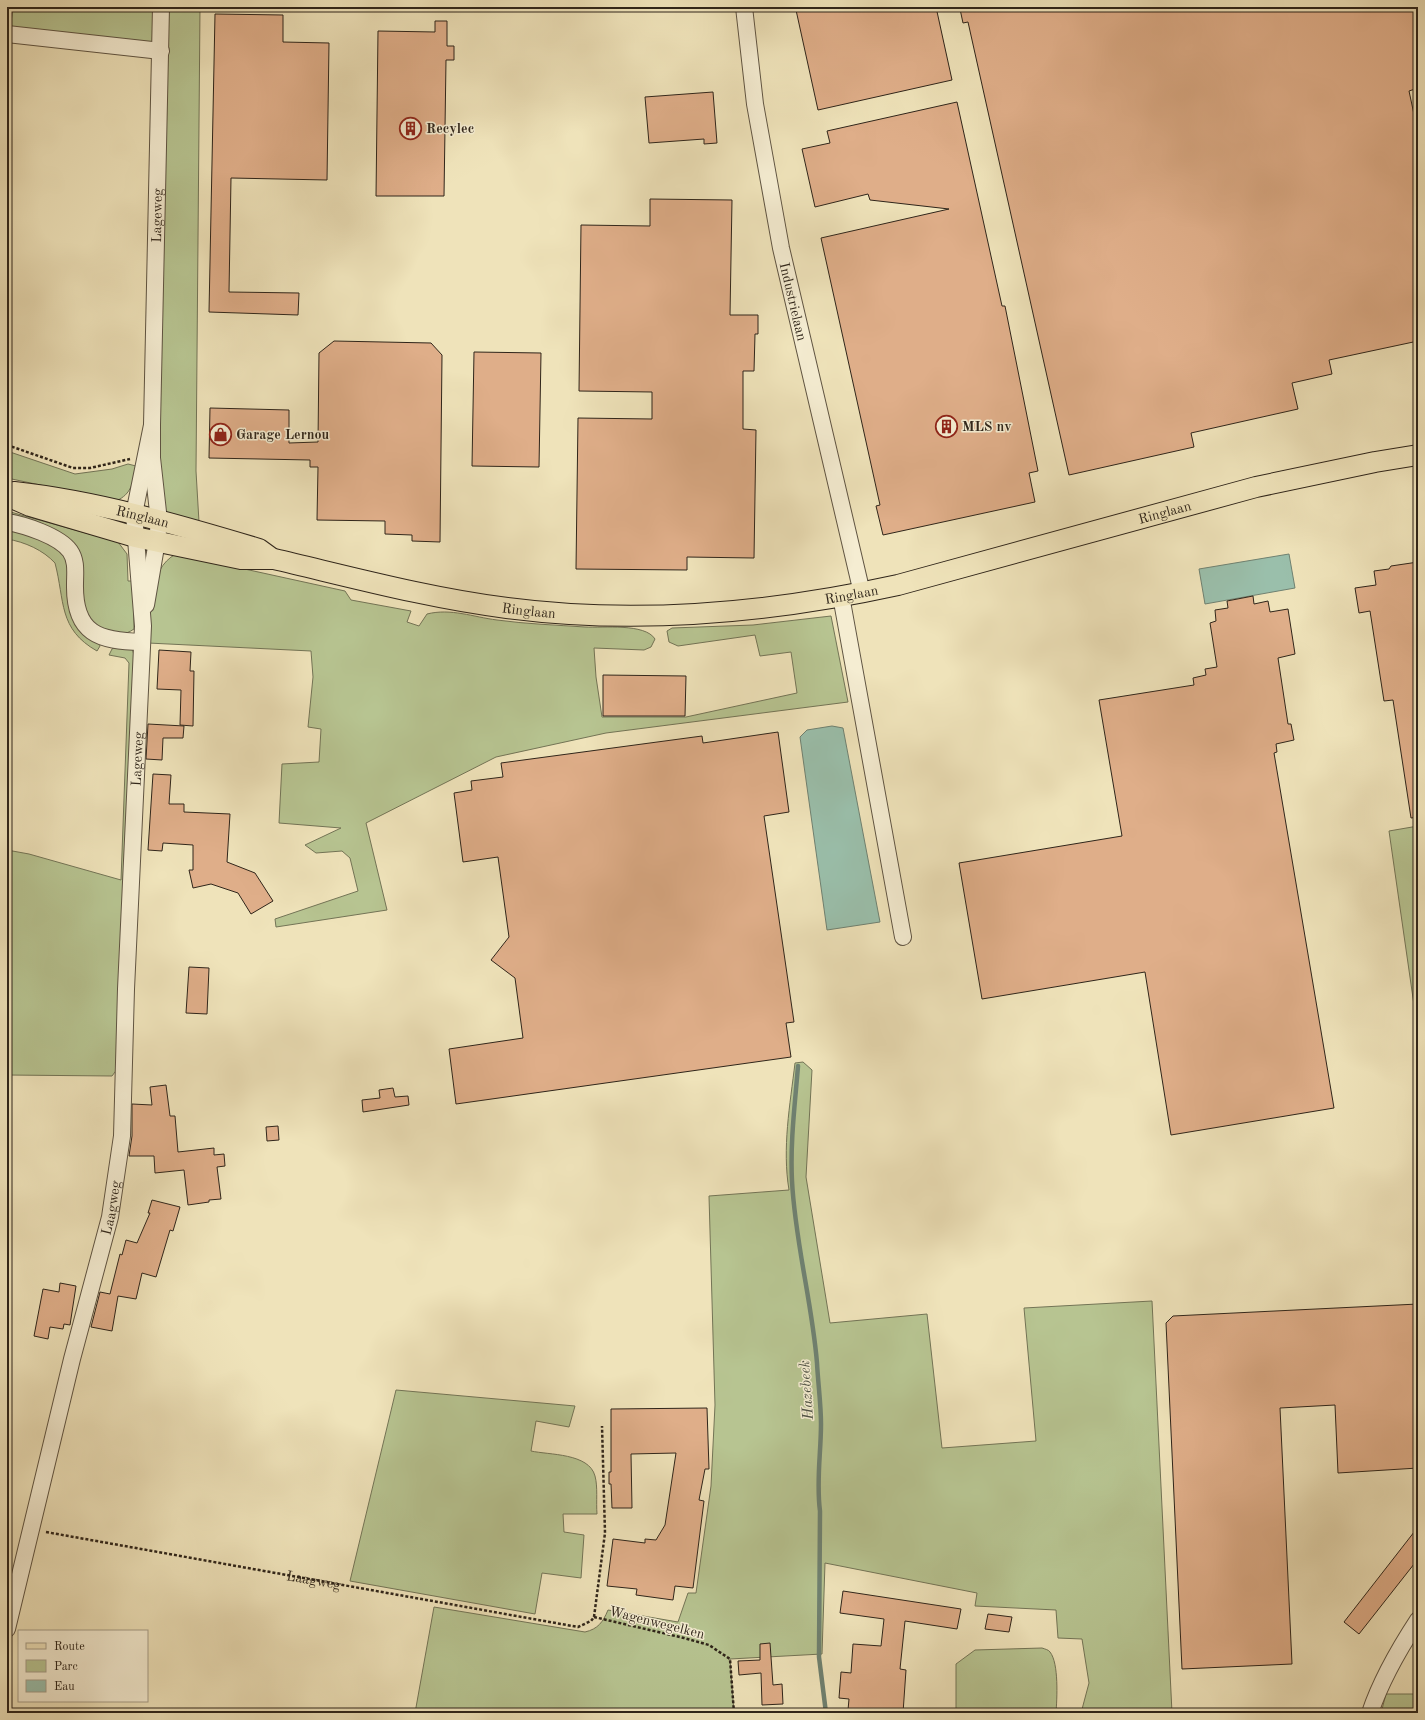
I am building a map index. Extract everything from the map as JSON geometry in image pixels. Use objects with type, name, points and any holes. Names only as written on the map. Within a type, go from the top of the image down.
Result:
[{"type":"main road","name":"Ringlaan","points":[[7,496],[30,506],[135,537],[241,560],[274,559],[450,599],[507,608],[550,612],[628,616],[705,614],[753,610],[862,593],[898,585],[1256,487],[1375,462],[1418,455]]},
{"type":"main road","name":"Ringlaan","points":[[7,491],[44,495],[134,514],[259,549],[274,559]]},
{"type":"street","name":"Lageweg","points":[[142,634],[158,542],[159,521],[152,458],[152,425],[161,7]]},
{"type":"street","name":"Industrielaan","points":[[744,7],[755,104],[781,248],[862,593]]},
{"type":"street","points":[[7,34],[161,51]]},
{"type":"street","name":"Lageweg","points":[[132,877],[142,634],[134,514],[140,491],[144,458],[152,425]]},
{"type":"street","points":[[7,522],[44,534],[62,543],[71,552],[76,566],[75,598],[79,616],[92,632],[113,640],[142,634]]},
{"type":"street","points":[[841,596],[903,937]]},
{"type":"street","name":"Laagweg","points":[[7,1629],[72,1359],[110,1217],[122,1136],[132,877]]},
{"type":"street","points":[[1370,1713],[1376,1696],[1398,1652],[1418,1620]]},
{"type":"path","points":[[7,445],[73,468],[90,468],[134,458],[144,458]]},
{"type":"path","points":[[594,1617],[604,1533],[602,1426]]},
{"type":"path","name":"Laagweg","points":[[32,1529],[578,1626],[591,1621],[594,1617]]},
{"type":"path","name":"Wagenwegelken","points":[[594,1617],[684,1638],[709,1646],[730,1659],[734,1713]]},
{"type":"green space","points":[[13,7],[153,7],[153,45],[10,30]]},
{"type":"green space","points":[[168,7],[200,7],[196,471],[199,522],[169,517],[161,506],[158,434]]},
{"type":"green space","points":[[7,451],[75,474],[112,469],[128,464],[136,466],[133,482],[129,491],[116,501],[7,478]]},
{"type":"green space","points":[[7,511],[118,542],[127,554],[128,581],[133,581],[134,629],[127,633],[114,634],[107,632],[83,615],[76,554],[7,519]]},
{"type":"green space","points":[[7,528],[54,544],[68,560],[71,592],[98,640],[100,646],[97,651],[84,642],[69,624],[62,602],[55,563],[45,554],[33,547],[7,539]]},
{"type":"green space","points":[[176,554],[345,591],[351,600],[411,611],[407,622],[419,626],[427,614],[436,612],[453,612],[488,619],[519,622],[585,627],[633,628],[650,634],[655,639],[651,647],[644,650],[594,648],[596,677],[602,717],[686,717],[797,693],[791,652],[760,656],[755,635],[678,646],[669,642],[667,631],[672,628],[753,625],[831,616],[848,702],[606,733],[496,757],[366,823],[387,910],[276,927],[275,919],[358,891],[350,858],[342,851],[316,853],[305,845],[341,828],[279,823],[282,764],[319,762],[321,729],[308,727],[313,677],[311,651],[148,643],[152,594],[155,581],[160,570],[167,561]]},
{"type":"green space","points":[[117,646],[132,648],[135,659],[118,1068],[112,1076],[7,1075],[7,850],[29,854],[121,880],[129,663],[125,658],[109,655],[112,649]]},
{"type":"green space","points":[[1418,826],[1418,1019],[1416,1019],[1389,831]]},
{"type":"green space","points":[[803,1062],[812,1070],[806,1177],[830,1323],[927,1314],[942,1448],[1036,1441],[1024,1308],[1152,1301],[1172,1713],[1081,1713],[1089,1683],[1082,1639],[1058,1638],[1056,1610],[975,1606],[977,1593],[825,1563],[822,1654],[730,1659],[734,1713],[415,1713],[434,1607],[585,1632],[597,1627],[608,1610],[678,1622],[688,1593],[696,1593],[711,1486],[715,1405],[709,1196],[789,1190],[786,1158],[789,1111],[795,1063]]},
{"type":"green space","points":[[396,1390],[575,1406],[569,1427],[536,1421],[531,1451],[568,1456],[577,1459],[591,1468],[595,1476],[597,1514],[563,1514],[564,1532],[584,1535],[581,1578],[542,1573],[535,1614],[350,1581]]},
{"type":"green space","points":[[1042,1648],[1049,1651],[1055,1664],[1057,1681],[1056,1713],[956,1713],[956,1664],[975,1650]]},
{"type":"green space","points":[[1386,1694],[1418,1694],[1418,1713],[1381,1713]]},
{"type":"water","points":[[1289,554],[1295,588],[1205,604],[1199,569]]},
{"type":"water","points":[[832,726],[843,728],[880,922],[827,930],[800,737],[807,730]]},
{"type":"building","points":[[807,7],[936,7],[952,80],[818,110],[796,10]]},
{"type":"building","points":[[965,7],[1418,7],[1418,88],[1409,91],[1418,133],[1418,341],[1329,360],[1332,374],[1292,383],[1298,409],[1191,433],[1194,447],[1069,475],[968,22],[963,23],[960,9]]},
{"type":"building","points":[[215,14],[283,15],[283,42],[329,43],[327,180],[231,178],[229,292],[299,293],[298,315],[209,312]]},
{"type":"building","name":"Recylec","points":[[435,21],[447,21],[447,46],[454,46],[454,60],[446,60],[444,196],[376,196],[378,31],[435,32]]},
{"type":"building","points":[[713,92],[717,143],[704,144],[704,139],[649,143],[645,97]]},
{"type":"building","points":[[957,102],[1002,306],[1005,306],[1038,471],[1029,473],[1035,502],[883,535],[876,506],[880,505],[821,238],[949,209],[870,200],[868,194],[815,207],[802,149],[830,143],[827,131]]},
{"type":"building","points":[[650,199],[732,200],[730,315],[758,315],[758,334],[755,334],[754,371],[743,371],[743,429],[756,430],[754,558],[687,557],[687,570],[576,569],[578,418],[652,419],[652,392],[579,391],[581,225],[650,226]]},
{"type":"building","points":[[334,341],[431,343],[442,355],[440,542],[412,541],[412,535],[385,534],[385,521],[317,520],[318,467],[310,467],[310,460],[209,458],[210,408],[289,410],[289,443],[318,442],[319,353]]},
{"type":"building","points":[[474,352],[541,353],[539,467],[472,466]]},
{"type":"building","points":[[1418,562],[1418,817],[1411,818],[1393,700],[1384,701],[1370,611],[1359,613],[1355,588],[1376,585],[1374,571],[1389,569],[1391,566]]},
{"type":"building","points":[[1253,596],[1254,604],[1268,601],[1270,612],[1288,609],[1295,654],[1278,658],[1288,724],[1291,724],[1294,740],[1276,744],[1277,752],[1274,753],[1334,1108],[1171,1135],[1145,972],[982,999],[959,863],[1122,836],[1099,700],[1194,685],[1193,678],[1206,675],[1205,669],[1217,667],[1210,623],[1216,621],[1215,610],[1228,608],[1227,601]]},
{"type":"building","points":[[159,650],[191,652],[190,671],[194,671],[193,726],[180,725],[181,690],[157,689]]},
{"type":"building","points":[[603,675],[686,676],[685,716],[603,716]]},
{"type":"building","points":[[148,724],[184,726],[183,738],[163,738],[162,760],[146,759]]},
{"type":"building","points":[[778,732],[789,812],[764,816],[794,1022],[786,1023],[791,1057],[456,1104],[449,1049],[523,1038],[515,978],[491,960],[509,937],[498,857],[463,862],[454,793],[472,790],[471,781],[503,777],[501,763],[702,736],[703,743]]},
{"type":"building","points":[[153,774],[171,775],[169,804],[184,804],[184,812],[230,814],[227,862],[255,873],[273,901],[251,914],[238,893],[211,884],[193,888],[189,870],[193,870],[193,845],[163,843],[162,851],[148,850]]},
{"type":"building","points":[[189,967],[209,968],[207,1014],[186,1013]]},
{"type":"building","points":[[166,1085],[170,1116],[175,1116],[178,1152],[214,1148],[214,1155],[224,1154],[225,1166],[217,1167],[221,1199],[188,1205],[184,1170],[155,1173],[154,1156],[129,1156],[132,1136],[132,1104],[152,1105],[150,1087]]},
{"type":"building","points":[[393,1088],[395,1097],[408,1096],[409,1105],[363,1112],[362,1100],[380,1098],[379,1090]]},
{"type":"building","points":[[278,1126],[279,1140],[267,1141],[266,1127]]},
{"type":"building","points":[[152,1200],[180,1207],[173,1231],[170,1230],[156,1277],[142,1273],[136,1299],[118,1296],[112,1331],[91,1327],[100,1292],[110,1294],[120,1254],[122,1255],[126,1240],[137,1243],[150,1213],[148,1213]]},
{"type":"building","points":[[60,1283],[76,1286],[70,1325],[64,1324],[63,1329],[50,1327],[48,1339],[34,1336],[43,1289],[59,1292]]},
{"type":"building","points":[[1418,1304],[1418,1468],[1338,1473],[1335,1405],[1280,1408],[1292,1664],[1182,1669],[1166,1323],[1173,1316]]},
{"type":"building","points":[[707,1408],[709,1469],[705,1469],[699,1500],[704,1501],[693,1588],[675,1586],[673,1600],[636,1595],[637,1589],[607,1586],[613,1539],[645,1543],[645,1539],[656,1540],[665,1525],[676,1453],[631,1454],[632,1508],[612,1508],[611,1484],[609,1484],[609,1472],[611,1472],[611,1409]]},
{"type":"building","points":[[1418,1527],[1418,1559],[1359,1634],[1344,1622]]},
{"type":"building","points":[[843,1591],[961,1609],[957,1629],[905,1621],[900,1669],[906,1670],[903,1713],[848,1710],[849,1699],[839,1698],[841,1672],[851,1673],[853,1644],[881,1646],[884,1619],[840,1613]]},
{"type":"building","points":[[988,1614],[1012,1617],[1009,1632],[985,1629]]},
{"type":"building","points":[[770,1643],[773,1685],[782,1684],[783,1704],[762,1705],[761,1673],[739,1675],[738,1661],[760,1660],[760,1644]]},
{"type":"waterway","name":"Hazebeek","points":[[798,1066],[792,1137],[792,1181],[796,1227],[815,1340],[821,1409],[818,1489],[820,1511],[819,1657],[826,1713]]},
{"type":"place","name":"Recylec","points":[[411,128]]},
{"type":"place","name":"MLS nv","points":[[946,426]]},
{"type":"place","name":"Garage Lernou","points":[[220,434]]}]
